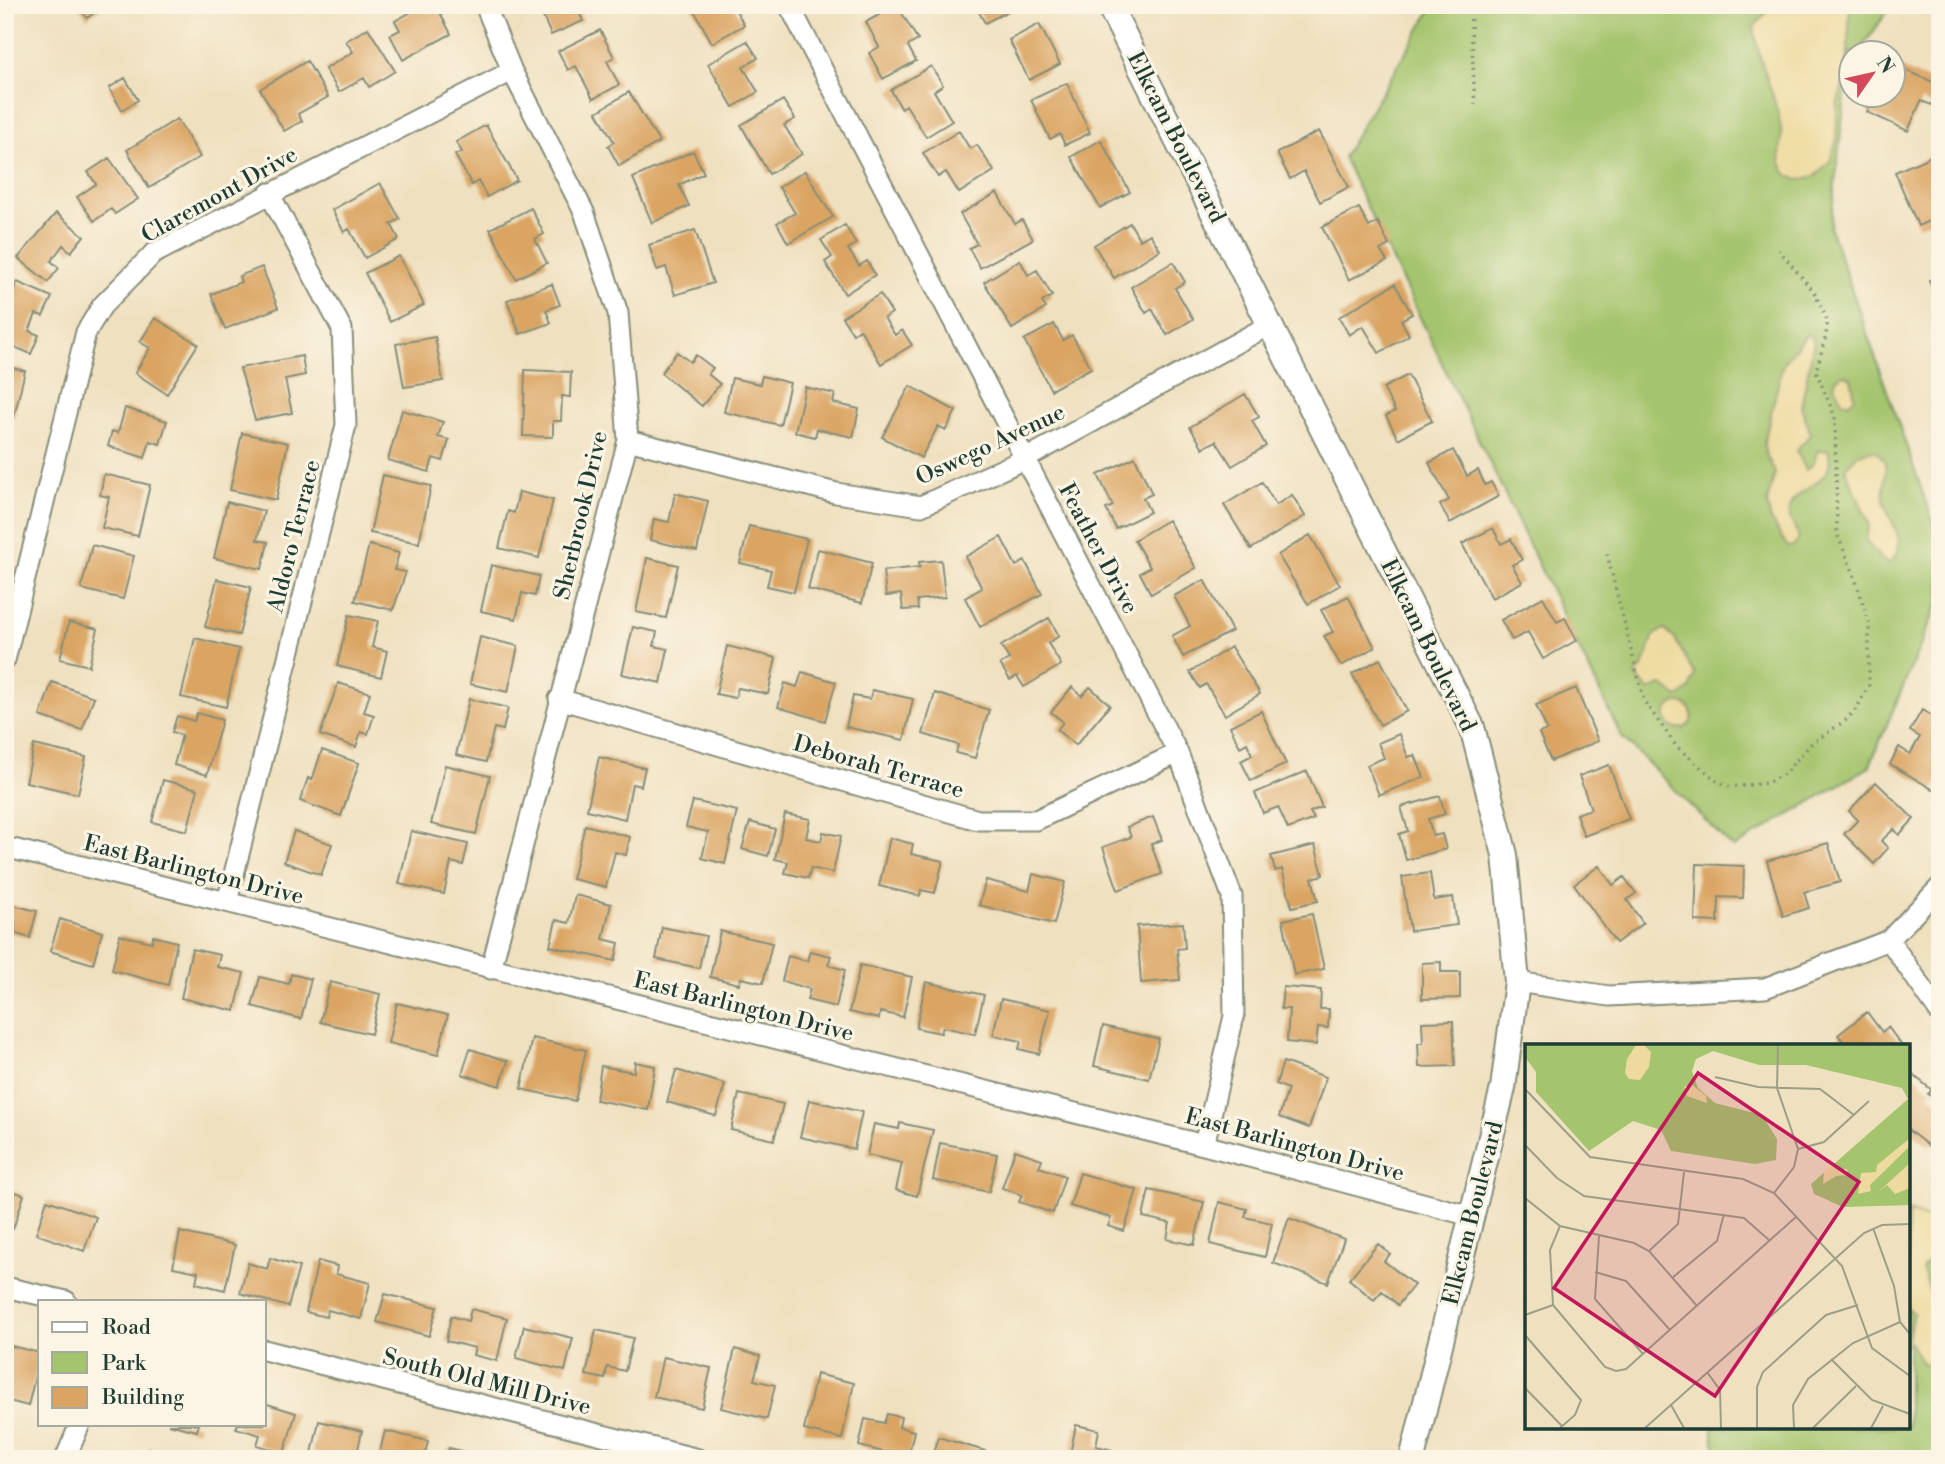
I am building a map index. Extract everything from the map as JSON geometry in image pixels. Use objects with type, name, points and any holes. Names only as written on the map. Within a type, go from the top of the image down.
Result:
[{"type":"street","name":"Sherbrook Drive","points":[[485,5],[512,71],[584,212],[618,313],[628,440],[491,969]]},
{"type":"street","name":"Feather Drive","points":[[789,5],[1178,753],[1232,896],[1234,1016],[1204,1145]]},
{"type":"street","name":"Elkcam Boulevard","points":[[1110,5],[1472,727],[1505,855],[1517,982],[1503,1088],[1412,1459]]},
{"type":"street","name":"Claremont Drive","points":[[5,660],[86,332],[102,306],[153,254],[512,71]]},
{"type":"street","name":"Aldoro Terrace","points":[[227,902],[346,425],[342,329],[269,193]]},
{"type":"street","name":"Oswego Avenue","points":[[628,440],[836,493],[920,506],[1025,459],[1271,324]]},
{"type":"street","name":"Deborah Terrace","points":[[559,699],[978,820],[1036,820],[1178,753]]},
{"type":"street","name":"East Barlington Drive","points":[[5,847],[1204,1145],[1471,1216]]},
{"type":"street","points":[[1517,982],[1609,996],[1765,988],[1889,940],[1940,887]]},
{"type":"street","points":[[1889,940],[1940,1013]]},
{"type":"street","points":[[5,1287],[62,1300]]},
{"type":"street","name":"South Old Mill Drive","points":[[266,1351],[698,1459]]},
{"type":"street","points":[[65,1459],[78,1426]]},
{"type":"path","points":[[1470,5],[1475,106]]},
{"type":"path","points":[[1607,554],[1644,701],[1677,747],[1717,781],[1730,787],[1767,783],[1784,774],[1811,744],[1846,720],[1857,708],[1869,685],[1869,622],[1837,534],[1835,418],[1816,371],[1826,336],[1827,320],[1814,292],[1779,250]]},
{"type":"green space","points":[[1434,5],[1892,5],[1869,38],[1836,38],[1836,108],[1844,108],[1830,228],[1940,542],[1940,599],[1869,767],[1733,848],[1621,736],[1343,157]]},
{"type":"green space","points":[[1910,1218],[1940,1226],[1940,1459],[1717,1459],[1712,1429],[1910,1429]]},
{"type":"sand","points":[[1772,5],[1850,5],[1848,38],[1836,38],[1836,142],[1830,161],[1816,176],[1799,180],[1789,176],[1784,170],[1780,154],[1779,117],[1759,53],[1754,27]]},
{"type":"sand","points":[[1807,334],[1814,341],[1801,407],[1811,434],[1796,450],[1806,470],[1814,463],[1817,451],[1828,450],[1830,462],[1821,479],[1791,503],[1789,515],[1799,538],[1794,546],[1788,547],[1771,521],[1767,503],[1775,473],[1765,452],[1764,443],[1783,363]]},
{"type":"sand","points":[[1843,374],[1851,378],[1855,398],[1849,403],[1842,401],[1834,386],[1836,379]]},
{"type":"sand","points":[[1874,450],[1884,460],[1884,499],[1899,540],[1896,555],[1889,563],[1881,559],[1866,541],[1869,523],[1845,468],[1858,454]]},
{"type":"sand","points":[[1664,629],[1675,639],[1695,675],[1690,689],[1678,697],[1661,685],[1649,690],[1635,675],[1643,667],[1654,635]]},
{"type":"sand","points":[[1679,703],[1688,707],[1692,716],[1688,725],[1679,729],[1670,725],[1666,716],[1670,707]]},
{"type":"sand","points":[[1910,1212],[1940,1224],[1940,1260],[1926,1264],[1922,1269],[1931,1295],[1940,1302],[1940,1366],[1922,1363],[1910,1342],[1913,1313],[1910,1310]]},
{"type":"building","points":[[78,5],[105,5],[87,18]]},
{"type":"building","points":[[407,5],[436,5],[451,34],[403,60],[390,35],[400,30],[395,21],[411,12]]},
{"type":"building","points":[[543,5],[576,5],[583,21],[551,35],[540,10],[544,8]]},
{"type":"building","points":[[691,5],[733,5],[744,25],[712,43]]},
{"type":"building","points":[[897,5],[918,40],[908,46],[916,61],[883,79],[869,53],[879,47],[866,22]]},
{"type":"building","points":[[975,5],[1010,5],[1012,9],[985,23]]},
{"type":"building","points":[[1039,24],[1060,64],[1029,80],[1009,40]]},
{"type":"building","points":[[368,28],[395,71],[369,87],[364,78],[339,92],[325,69],[353,52],[346,41]]},
{"type":"building","points":[[600,30],[614,57],[607,61],[619,85],[593,99],[576,66],[568,70],[558,51]]},
{"type":"building","points":[[747,41],[758,58],[743,67],[758,92],[733,107],[708,64]]},
{"type":"building","points":[[307,61],[328,97],[298,114],[302,121],[284,131],[260,89]]},
{"type":"building","points":[[931,66],[943,85],[934,91],[952,121],[926,137],[906,105],[901,108],[891,90]]},
{"type":"building","points":[[1906,70],[1940,85],[1932,105],[1921,101],[1908,131],[1867,112],[1869,108],[1906,108]]},
{"type":"building","points":[[125,78],[138,100],[122,110],[109,88]]},
{"type":"building","points":[[1067,83],[1090,133],[1065,145],[1060,134],[1050,139],[1031,100]]},
{"type":"building","points":[[629,92],[659,142],[619,166],[608,146],[614,142],[597,112]]},
{"type":"building","points":[[783,100],[795,119],[784,125],[802,154],[769,174],[741,125]]},
{"type":"building","points":[[177,119],[200,157],[149,188],[127,150]]},
{"type":"building","points":[[486,125],[517,180],[487,197],[478,181],[472,185],[455,155],[462,152],[456,142]]},
{"type":"building","points":[[959,131],[970,149],[977,145],[994,171],[959,193],[946,172],[938,177],[923,153]]},
{"type":"building","points":[[1319,131],[1349,187],[1320,202],[1304,171],[1290,179],[1277,153]]},
{"type":"building","points":[[1101,140],[1130,192],[1100,208],[1071,157]]},
{"type":"building","points":[[693,151],[704,173],[679,185],[689,206],[652,223],[633,178]]},
{"type":"building","points":[[1936,154],[1940,163],[1940,216],[1918,226],[1895,172]]},
{"type":"building","points":[[109,158],[138,199],[115,214],[111,209],[94,221],[77,197],[96,184],[88,172]]},
{"type":"building","points":[[805,171],[833,217],[788,243],[777,223],[795,213],[779,187]]},
{"type":"building","points":[[380,183],[400,219],[391,224],[399,239],[365,258],[349,229],[344,232],[332,210]]},
{"type":"building","points":[[997,193],[1015,224],[1022,220],[1033,239],[980,268],[969,248],[977,244],[960,214]]},
{"type":"building","points":[[531,208],[544,234],[535,239],[547,263],[516,279],[490,229]]},
{"type":"building","points":[[1359,208],[1369,227],[1378,222],[1389,245],[1380,250],[1387,261],[1349,280],[1322,227]]},
{"type":"building","points":[[56,213],[84,236],[71,252],[63,245],[51,261],[59,268],[48,282],[18,258]]},
{"type":"building","points":[[1130,223],[1140,240],[1150,234],[1160,250],[1114,278],[1094,245]]},
{"type":"building","points":[[845,225],[856,244],[848,249],[859,266],[867,261],[875,275],[845,294],[825,262],[832,257],[821,240]]},
{"type":"building","points":[[695,230],[713,283],[675,295],[666,267],[657,270],[649,245]]},
{"type":"building","points":[[399,256],[424,305],[390,322],[365,273]]},
{"type":"building","points":[[1020,260],[1028,275],[1037,270],[1052,296],[1042,302],[1046,308],[1012,329],[984,282]]},
{"type":"building","points":[[1173,262],[1185,282],[1175,288],[1193,319],[1167,335],[1152,309],[1146,313],[1131,287]]},
{"type":"building","points":[[262,267],[278,308],[225,329],[211,294],[241,282],[239,276]]},
{"type":"building","points":[[1940,276],[1940,307],[1929,280]]},
{"type":"building","points":[[17,282],[52,297],[43,316],[36,314],[29,331],[39,335],[31,354],[5,343],[5,310]]},
{"type":"building","points":[[552,284],[560,305],[546,310],[551,323],[520,334],[507,300]]},
{"type":"building","points":[[1395,284],[1412,314],[1401,320],[1409,335],[1379,353],[1363,326],[1349,335],[1339,317]]},
{"type":"building","points":[[880,294],[892,313],[884,318],[895,335],[902,330],[912,345],[881,364],[860,329],[853,334],[842,317]]},
{"type":"building","points":[[155,318],[198,344],[167,394],[135,373],[150,348],[140,342]]},
{"type":"building","points":[[1054,324],[1063,340],[1072,335],[1091,368],[1051,390],[1024,340]]},
{"type":"building","points":[[435,337],[443,381],[404,387],[396,344]]},
{"type":"building","points":[[677,352],[690,362],[696,355],[713,368],[708,374],[720,384],[702,406],[661,373]]},
{"type":"building","points":[[302,356],[305,375],[285,379],[292,413],[255,420],[240,368]]},
{"type":"building","points":[[5,366],[25,371],[14,417],[5,414]]},
{"type":"building","points":[[525,370],[571,372],[570,397],[562,396],[561,421],[553,421],[553,437],[523,436]]},
{"type":"building","points":[[1408,375],[1432,421],[1398,439],[1386,416],[1395,411],[1383,388]]},
{"type":"building","points":[[762,376],[790,383],[780,425],[724,412],[732,378],[760,384]]},
{"type":"building","points":[[910,386],[956,411],[946,430],[938,426],[921,458],[882,437]]},
{"type":"building","points":[[805,387],[835,394],[833,403],[859,409],[853,437],[817,429],[815,437],[795,432]]},
{"type":"building","points":[[1245,394],[1259,417],[1252,421],[1266,446],[1232,466],[1216,441],[1203,448],[1190,427]]},
{"type":"building","points":[[125,408],[167,421],[160,444],[150,441],[145,458],[108,446],[112,431],[118,433]]},
{"type":"building","points":[[402,410],[443,422],[438,437],[449,440],[443,461],[433,458],[429,472],[388,460]]},
{"type":"building","points":[[242,433],[288,443],[276,500],[230,490]]},
{"type":"building","points":[[1453,450],[1467,476],[1478,470],[1485,485],[1491,482],[1499,496],[1450,523],[1440,505],[1449,500],[1429,463]]},
{"type":"building","points":[[1135,457],[1152,494],[1143,498],[1150,512],[1116,529],[1106,509],[1113,506],[1098,475]]},
{"type":"building","points":[[104,474],[150,485],[138,536],[102,528],[109,497],[100,495]]},
{"type":"building","points":[[383,475],[431,486],[419,543],[370,533]]},
{"type":"building","points":[[1262,482],[1276,505],[1292,495],[1305,516],[1251,549],[1224,505]]},
{"type":"building","points":[[519,492],[553,500],[539,558],[499,548],[508,511],[514,513]]},
{"type":"building","points":[[675,493],[708,501],[697,551],[650,540],[654,519],[669,522]]},
{"type":"building","points":[[227,502],[264,511],[257,540],[268,542],[262,569],[214,558]]},
{"type":"building","points":[[1168,520],[1196,568],[1151,594],[1140,573],[1150,567],[1134,540]]},
{"type":"building","points":[[749,526],[807,539],[794,592],[767,586],[771,570],[740,563]]},
{"type":"building","points":[[1493,528],[1501,544],[1511,539],[1522,560],[1512,565],[1522,582],[1492,598],[1462,544]]},
{"type":"building","points":[[1310,535],[1340,585],[1308,604],[1278,555]]},
{"type":"building","points":[[1001,537],[1016,566],[1025,561],[1042,594],[980,627],[965,598],[982,588],[965,557]]},
{"type":"building","points":[[92,545],[134,556],[123,599],[81,589]]},
{"type":"building","points":[[369,545],[399,553],[394,570],[406,572],[393,610],[355,601]]},
{"type":"building","points":[[818,549],[872,563],[862,603],[808,589]]},
{"type":"building","points":[[647,558],[678,565],[666,618],[636,612]]},
{"type":"building","points":[[941,560],[945,597],[917,600],[918,609],[903,610],[901,594],[886,596],[883,571],[920,567],[919,562]]},
{"type":"building","points":[[491,565],[539,576],[535,596],[522,593],[516,619],[481,611]]},
{"type":"building","points":[[217,579],[251,587],[239,635],[205,627]]},
{"type":"building","points":[[1204,580],[1232,631],[1183,657],[1172,636],[1190,626],[1174,596]]},
{"type":"building","points":[[1348,596],[1375,647],[1341,666],[1324,636],[1333,632],[1321,610]]},
{"type":"building","points":[[1543,597],[1557,622],[1565,618],[1577,640],[1543,659],[1528,632],[1512,640],[1501,620]]},
{"type":"building","points":[[349,615],[378,621],[372,647],[387,651],[381,677],[337,666]]},
{"type":"building","points":[[1049,618],[1059,636],[1048,643],[1061,665],[1024,687],[1017,676],[1010,680],[1000,664],[1009,659],[1001,646]]},
{"type":"building","points":[[69,622],[98,629],[89,666],[60,659]]},
{"type":"building","points":[[633,627],[657,632],[654,646],[668,649],[661,683],[622,674]]},
{"type":"building","points":[[480,637],[518,646],[508,692],[470,684]]},
{"type":"building","points":[[195,638],[239,649],[226,707],[181,697]]},
{"type":"building","points":[[727,646],[776,658],[768,694],[738,688],[735,698],[716,694]]},
{"type":"building","points":[[1231,647],[1260,694],[1225,715],[1206,684],[1200,688],[1190,672]]},
{"type":"building","points":[[1380,659],[1407,711],[1380,725],[1352,674]]},
{"type":"building","points":[[802,672],[836,682],[825,721],[778,707],[785,683],[797,687]]},
{"type":"building","points":[[52,682],[94,697],[82,730],[40,716]]},
{"type":"building","points":[[338,683],[370,693],[364,712],[374,715],[368,734],[361,732],[356,747],[320,735]]},
{"type":"building","points":[[1072,687],[1082,696],[1090,687],[1110,705],[1076,745],[1057,730],[1063,722],[1051,712]]},
{"type":"building","points":[[1576,688],[1598,741],[1551,761],[1539,733],[1547,730],[1536,705]]},
{"type":"building","points":[[872,690],[913,699],[904,740],[846,727],[853,696],[870,699]]},
{"type":"building","points":[[935,693],[989,710],[975,758],[956,753],[958,745],[923,734]]},
{"type":"building","points":[[469,699],[508,708],[503,730],[494,728],[486,762],[456,755]]},
{"type":"building","points":[[1922,710],[1940,721],[1940,780],[1934,790],[1890,764],[1899,747],[1910,754],[1920,737],[1910,731]]},
{"type":"building","points":[[1261,711],[1286,764],[1251,781],[1241,761],[1252,755],[1247,743],[1240,747],[1230,726]]},
{"type":"building","points":[[197,713],[222,720],[207,775],[174,765],[182,735],[172,732],[177,716],[194,721]]},
{"type":"building","points":[[1399,734],[1408,757],[1415,755],[1424,777],[1379,795],[1367,765],[1384,758],[1378,743]]},
{"type":"building","points":[[34,745],[86,757],[78,794],[26,782]]},
{"type":"building","points":[[322,750],[359,763],[341,816],[300,801],[308,778],[312,780]]},
{"type":"building","points":[[599,757],[645,768],[641,786],[632,784],[625,819],[587,810]]},
{"type":"building","points":[[445,765],[490,776],[476,834],[431,824]]},
{"type":"building","points":[[1609,765],[1629,819],[1584,836],[1576,814],[1591,809],[1579,776]]},
{"type":"building","points":[[1307,771],[1322,807],[1310,812],[1314,819],[1288,829],[1278,807],[1263,813],[1255,793]]},
{"type":"building","points":[[163,780],[198,789],[187,831],[152,822]]},
{"type":"building","points":[[1876,782],[1914,819],[1899,835],[1894,829],[1881,841],[1888,848],[1874,864],[1844,834],[1858,820],[1849,811]]},
{"type":"building","points":[[1440,796],[1445,814],[1428,819],[1433,836],[1442,834],[1446,849],[1406,860],[1399,834],[1408,831],[1401,807]]},
{"type":"building","points":[[693,801],[737,811],[725,864],[702,858],[708,832],[686,827]]},
{"type":"building","points":[[785,814],[810,819],[806,838],[821,841],[823,832],[841,836],[833,873],[811,868],[808,878],[785,873],[788,862],[775,859]]},
{"type":"building","points":[[1153,817],[1162,840],[1151,844],[1162,874],[1118,890],[1103,847],[1131,837],[1127,827]]},
{"type":"building","points":[[750,822],[775,829],[768,856],[742,849]]},
{"type":"building","points":[[585,825],[630,837],[626,855],[615,852],[606,887],[572,879]]},
{"type":"building","points":[[294,831],[332,844],[321,875],[284,862]]},
{"type":"building","points":[[411,831],[468,844],[463,865],[451,862],[444,894],[399,884]]},
{"type":"building","points":[[890,838],[913,844],[911,854],[943,861],[935,893],[921,890],[920,896],[879,886]]},
{"type":"building","points":[[1828,843],[1840,882],[1804,892],[1809,908],[1783,916],[1767,861]]},
{"type":"building","points":[[1315,845],[1323,875],[1312,878],[1318,901],[1292,907],[1282,869],[1275,871],[1271,856]]},
{"type":"building","points":[[1697,864],[1744,866],[1743,898],[1719,897],[1718,922],[1695,921]]},
{"type":"building","points":[[1599,866],[1613,885],[1624,877],[1636,893],[1627,900],[1643,923],[1616,943],[1574,884]]},
{"type":"building","points":[[1430,873],[1434,900],[1453,897],[1457,925],[1410,931],[1402,877]]},
{"type":"building","points":[[1033,874],[1065,882],[1054,924],[979,905],[986,880],[1029,891]]},
{"type":"building","points":[[575,895],[611,904],[603,939],[619,943],[615,961],[550,946],[556,920],[569,923]]},
{"type":"building","points":[[5,903],[37,911],[30,938],[9,932],[5,943]]},
{"type":"building","points":[[1312,914],[1324,969],[1294,975],[1283,920]]},
{"type":"building","points":[[60,919],[102,932],[93,964],[50,951]]},
{"type":"building","points":[[1183,923],[1185,948],[1177,949],[1180,980],[1141,983],[1137,926]]},
{"type":"building","points":[[662,927],[706,936],[699,968],[656,959]]},
{"type":"building","points":[[720,931],[772,943],[763,983],[741,978],[739,984],[710,977]]},
{"type":"building","points":[[120,935],[152,942],[153,936],[177,942],[168,985],[112,970]]},
{"type":"building","points":[[192,949],[220,955],[217,967],[244,973],[235,1011],[181,998]]},
{"type":"building","points":[[810,951],[831,956],[828,965],[845,970],[836,1007],[807,1000],[810,989],[782,981],[788,956],[807,961]]},
{"type":"building","points":[[1441,962],[1441,972],[1460,972],[1460,998],[1422,999],[1422,963]]},
{"type":"building","points":[[860,965],[912,977],[903,1017],[880,1012],[879,1019],[849,1012]]},
{"type":"building","points":[[291,974],[311,979],[301,1019],[252,1006],[260,977],[289,984]]},
{"type":"building","points":[[330,982],[380,994],[371,1034],[320,1022]]},
{"type":"building","points":[[926,982],[984,995],[975,1034],[943,1027],[941,1033],[916,1028]]},
{"type":"building","points":[[1283,987],[1321,990],[1320,1009],[1329,1009],[1328,1028],[1318,1027],[1316,1045],[1287,1042],[1289,1009],[1281,1009]]},
{"type":"building","points":[[1001,999],[1050,1010],[1039,1054],[1019,1049],[1021,1041],[993,1035]]},
{"type":"building","points":[[397,1003],[448,1015],[438,1055],[388,1043]]},
{"type":"building","points":[[1867,1012],[1882,1032],[1888,1027],[1901,1044],[1845,1044],[1838,1035]]},
{"type":"building","points":[[1453,1021],[1455,1066],[1419,1067],[1418,1043],[1423,1043],[1422,1022]]},
{"type":"building","points":[[1103,1026],[1159,1039],[1149,1079],[1094,1066]]},
{"type":"building","points":[[532,1038],[586,1050],[575,1101],[521,1089]]},
{"type":"building","points":[[470,1049],[508,1061],[500,1086],[462,1074]]},
{"type":"building","points":[[635,1062],[655,1066],[648,1110],[596,1100],[601,1066],[634,1072]]},
{"type":"building","points":[[1283,1062],[1326,1077],[1309,1128],[1279,1117],[1288,1089],[1276,1084]]},
{"type":"building","points":[[676,1070],[725,1084],[716,1116],[667,1102]]},
{"type":"building","points":[[1912,1074],[1932,1090],[1928,1094],[1940,1103],[1940,1135],[1930,1147],[1910,1132]]},
{"type":"building","points":[[739,1094],[783,1104],[774,1140],[731,1130]]},
{"type":"building","points":[[809,1100],[862,1112],[854,1149],[800,1137]]},
{"type":"building","points":[[900,1123],[933,1130],[917,1196],[896,1190],[902,1163],[867,1155],[874,1124],[899,1129]]},
{"type":"building","points":[[940,1143],[997,1154],[989,1192],[933,1180]]},
{"type":"building","points":[[1015,1150],[1042,1159],[1039,1167],[1065,1176],[1053,1213],[1019,1202],[1022,1195],[1002,1188]]},
{"type":"building","points":[[1080,1173],[1137,1190],[1124,1231],[1108,1226],[1111,1218],[1070,1206]]},
{"type":"building","points":[[5,1179],[13,1181],[10,1190],[24,1195],[13,1229],[5,1226]]},
{"type":"building","points":[[1149,1190],[1204,1202],[1194,1245],[1167,1239],[1170,1223],[1143,1217]]},
{"type":"building","points":[[47,1200],[96,1217],[84,1251],[36,1234]]},
{"type":"building","points":[[1219,1202],[1247,1209],[1245,1217],[1272,1223],[1265,1257],[1210,1244]]},
{"type":"building","points":[[1289,1218],[1344,1239],[1328,1283],[1273,1263]]},
{"type":"building","points":[[180,1232],[235,1245],[225,1290],[196,1283],[198,1272],[173,1267]]},
{"type":"building","points":[[1378,1244],[1390,1254],[1384,1261],[1414,1285],[1398,1305],[1382,1291],[1374,1300],[1349,1279]]},
{"type":"building","points":[[270,1258],[299,1267],[288,1307],[240,1293],[248,1263],[267,1269]]},
{"type":"building","points":[[318,1261],[337,1266],[336,1274],[370,1283],[361,1319],[328,1310],[326,1317],[306,1312]]},
{"type":"building","points":[[385,1294],[437,1307],[429,1336],[377,1322]]},
{"type":"building","points":[[471,1309],[507,1318],[497,1361],[473,1355],[475,1348],[446,1341],[451,1316],[468,1321]]},
{"type":"building","points":[[524,1326],[573,1338],[565,1371],[516,1358]]},
{"type":"building","points":[[596,1330],[633,1338],[625,1371],[607,1367],[605,1379],[586,1375]]},
{"type":"building","points":[[7,1345],[38,1353],[38,1374],[28,1406],[5,1400]]},
{"type":"building","points":[[735,1349],[760,1356],[754,1380],[775,1385],[767,1419],[721,1408]]},
{"type":"building","points":[[663,1357],[711,1368],[702,1408],[654,1397]]},
{"type":"building","points":[[816,1374],[854,1383],[842,1439],[804,1430]]},
{"type":"building","points":[[266,1404],[296,1413],[284,1453],[257,1445],[260,1435],[236,1428],[266,1426]]},
{"type":"building","points":[[887,1414],[901,1417],[899,1427],[914,1431],[908,1458],[859,1446],[865,1419],[884,1423]]},
{"type":"building","points":[[319,1421],[362,1431],[356,1459],[333,1459],[312,1453]]},
{"type":"building","points":[[1076,1425],[1099,1430],[1096,1446],[1112,1450],[1110,1459],[1069,1459]]},
{"type":"building","points":[[176,1426],[198,1426],[197,1431]]},
{"type":"building","points":[[385,1431],[428,1441],[424,1459],[378,1459]]},
{"type":"building","points":[[938,1437],[985,1451],[982,1459],[931,1459]]},
{"type":"building","points":[[149,1448],[166,1459],[143,1459]]},
{"type":"building","points":[[449,1448],[470,1453],[468,1459],[446,1459]]}]
